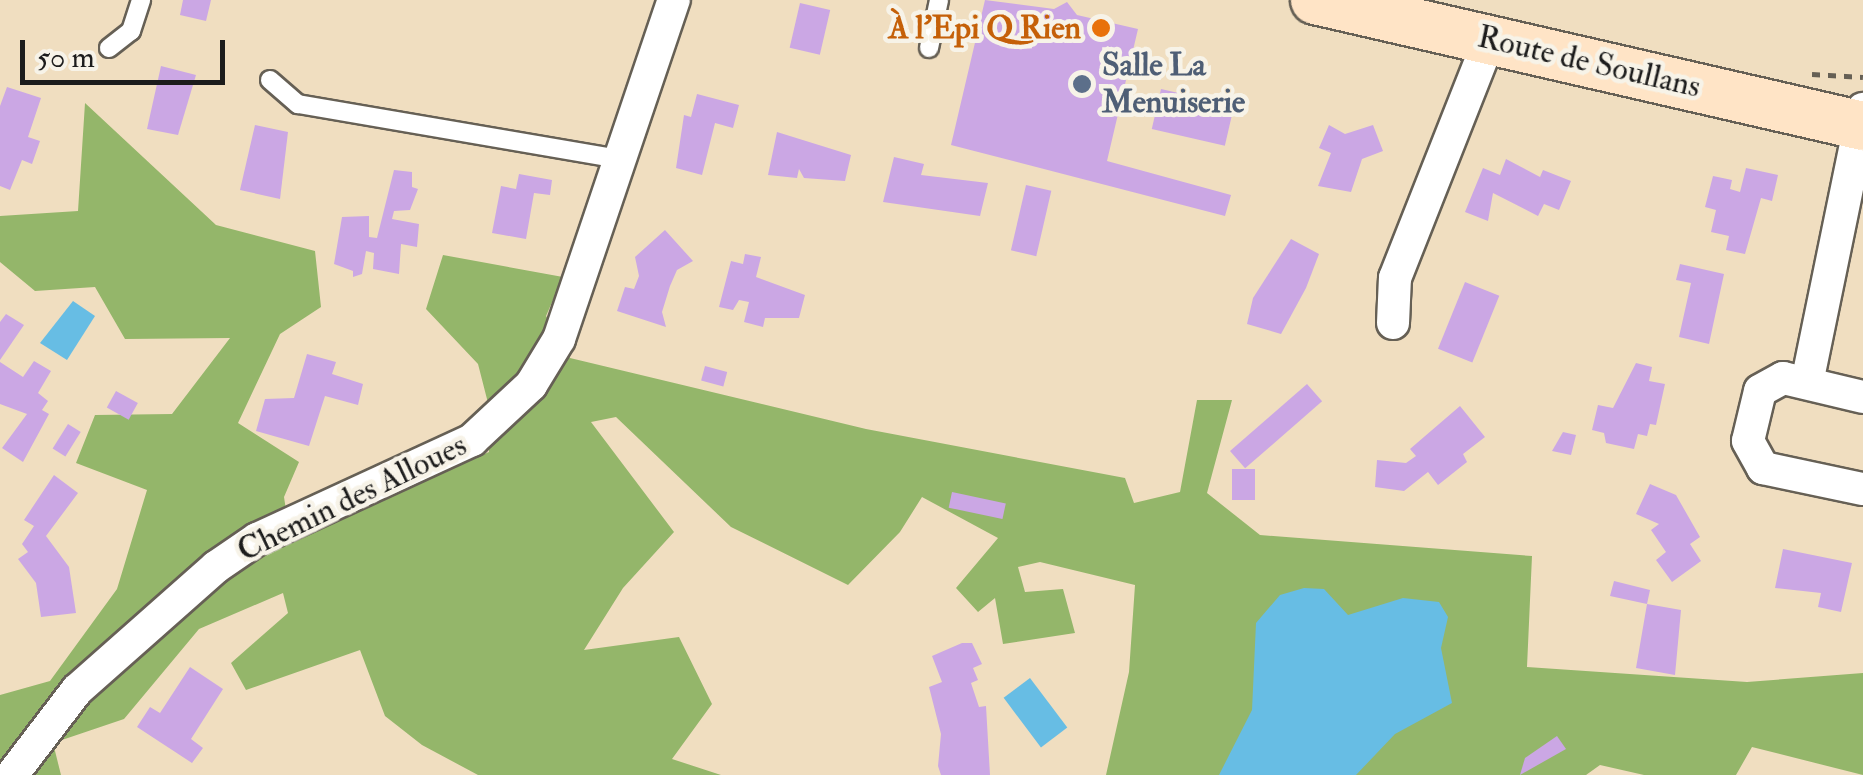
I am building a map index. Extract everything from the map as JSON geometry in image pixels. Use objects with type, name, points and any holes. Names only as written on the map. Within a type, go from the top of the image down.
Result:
[{"type":"main road","name":"Route de Soullans","points":[[1315,0],[1862,120]]},
{"type":"street","name":"Chemin des Alloues","points":[[12,775],[77,690],[216,568],[258,539],[441,458],[495,424],[531,385],[559,339],[624,160],[674,0]]},
{"type":"street","points":[[1393,323],[1395,278],[1489,40]]},
{"type":"street","points":[[1807,383],[1862,120]]},
{"type":"street","points":[[1863,398],[1783,378],[1760,392],[1748,441],[1764,468],[1863,489]]},
{"type":"lane","points":[[110,48],[132,32],[141,0]]},
{"type":"lane","points":[[929,48],[939,0]]},
{"type":"lane","points":[[270,80],[298,104],[624,160]]},
{"type":"green space","points":[[85,103],[216,225],[315,251],[321,307],[280,334],[238,423],[299,462],[284,497],[290,536],[489,452],[488,403],[478,364],[426,309],[443,255],[563,277],[546,316],[570,358],[866,429],[1125,478],[1134,503],[1180,492],[1197,400],[1232,400],[1207,493],[1260,535],[1532,556],[1527,667],[1747,682],[1863,673],[1863,775],[1752,747],[1736,775],[1644,775],[1600,765],[1586,775],[1106,775],[1129,672],[1135,585],[1040,562],[1018,567],[1025,592],[1063,589],[1075,633],[1003,644],[995,598],[978,612],[956,588],[998,538],[922,497],[900,532],[848,585],[731,527],[616,417],[591,422],[674,532],[623,588],[584,650],[679,637],[712,704],[672,759],[721,775],[478,775],[422,745],[385,716],[360,650],[246,690],[231,663],[288,613],[283,593],[199,629],[124,719],[53,743],[61,775],[0,775],[0,695],[50,681],[117,589],[147,490],[76,463],[95,415],[172,414],[230,338],[125,339],[95,287],[35,291],[0,262],[0,216],[78,211]]},
{"type":"water","points":[[73,301],[95,316],[67,360],[40,343]]},
{"type":"water","points":[[1304,588],[1324,589],[1348,615],[1403,598],[1439,602],[1448,617],[1441,648],[1452,703],[1395,734],[1356,775],[1219,775],[1252,710],[1256,623],[1280,595]]},
{"type":"water","points":[[1030,678],[1067,728],[1041,747],[1004,698]]},
{"type":"building","points":[[183,0],[211,0],[206,21],[180,15]]},
{"type":"building","points":[[985,0],[1054,9],[1067,2],[1077,15],[1138,29],[1107,161],[1231,195],[1225,216],[951,145]]},
{"type":"building","points":[[800,3],[830,10],[820,55],[790,48]]},
{"type":"building","points":[[161,66],[196,75],[178,135],[147,129]]},
{"type":"building","points":[[7,87],[41,98],[28,137],[40,141],[32,164],[22,160],[10,190],[0,186],[0,106]]},
{"type":"building","points":[[1161,89],[1234,106],[1225,146],[1152,129]]},
{"type":"building","points":[[697,94],[739,105],[733,128],[715,123],[702,175],[676,168],[684,115],[691,117]]},
{"type":"building","points":[[255,125],[288,132],[280,199],[240,190]]},
{"type":"building","points":[[1329,125],[1345,134],[1373,125],[1383,151],[1362,159],[1351,192],[1318,186],[1331,153],[1319,148]]},
{"type":"building","points":[[777,132],[851,155],[845,181],[804,178],[799,169],[797,178],[768,175]]},
{"type":"building","points":[[894,157],[924,164],[921,175],[988,183],[980,216],[883,202]]},
{"type":"building","points":[[1506,159],[1540,177],[1543,170],[1571,181],[1559,210],[1544,204],[1538,216],[1493,193],[1488,221],[1465,212],[1483,168],[1500,175]]},
{"type":"building","points":[[1746,168],[1778,175],[1772,201],[1761,198],[1745,254],[1726,250],[1729,236],[1711,232],[1716,210],[1705,207],[1713,176],[1732,180],[1730,189],[1740,192]]},
{"type":"building","points":[[394,170],[412,172],[412,187],[418,189],[410,210],[394,211],[392,219],[419,224],[417,247],[401,244],[399,274],[373,269],[374,253],[366,251],[362,274],[353,277],[353,271],[334,264],[342,217],[369,216],[369,237],[377,238]]},
{"type":"building","points":[[519,174],[552,180],[550,195],[534,193],[526,239],[492,233],[501,186],[516,189]]},
{"type":"building","points":[[1026,185],[1051,191],[1036,256],[1011,250]]},
{"type":"building","points":[[665,230],[693,261],[677,270],[670,286],[662,312],[666,327],[617,311],[625,287],[634,289],[639,276],[635,257]]},
{"type":"building","points":[[1291,239],[1319,254],[1306,288],[1281,334],[1247,324],[1253,298]]},
{"type":"building","points":[[745,254],[761,257],[756,277],[805,295],[799,318],[765,318],[763,327],[744,322],[749,302],[739,300],[733,310],[719,307],[731,261],[743,264]]},
{"type":"building","points":[[1680,264],[1724,274],[1709,344],[1679,337],[1691,283],[1676,280]]},
{"type":"building","points":[[1465,282],[1499,296],[1472,363],[1438,349]]},
{"type":"building","points":[[6,314],[24,325],[0,360],[0,322]]},
{"type":"building","points":[[307,354],[336,362],[332,374],[363,384],[358,405],[325,396],[309,446],[256,431],[265,399],[294,398]]},
{"type":"building","points":[[34,361],[51,371],[38,393],[48,401],[42,410],[49,414],[23,462],[2,448],[27,414],[0,404],[0,362],[23,377]]},
{"type":"building","points":[[1636,363],[1652,367],[1649,381],[1665,384],[1656,425],[1650,424],[1647,436],[1638,434],[1634,449],[1606,443],[1604,433],[1592,430],[1598,405],[1613,408]]},
{"type":"building","points":[[705,366],[727,372],[723,386],[701,380]]},
{"type":"building","points":[[1307,384],[1322,401],[1245,468],[1230,451]]},
{"type":"building","points":[[116,391],[138,403],[129,420],[107,408]]},
{"type":"building","points":[[1460,406],[1485,437],[1463,454],[1467,462],[1438,485],[1428,472],[1404,491],[1375,487],[1377,460],[1406,463],[1416,456],[1410,449]]},
{"type":"building","points":[[68,424],[81,432],[65,457],[53,449]]},
{"type":"building","points":[[1563,432],[1576,435],[1571,455],[1552,451]]},
{"type":"building","points":[[1232,469],[1255,469],[1255,500],[1232,500]]},
{"type":"building","points":[[54,475],[78,493],[46,536],[69,567],[76,613],[41,617],[36,583],[18,559],[28,552],[22,544],[34,526],[24,520]]},
{"type":"building","points":[[1650,484],[1676,495],[1700,537],[1690,544],[1701,561],[1672,582],[1656,560],[1666,552],[1651,530],[1659,524],[1636,514]]},
{"type":"building","points":[[952,492],[1006,503],[1002,519],[949,508]]},
{"type":"building","points":[[1783,549],[1852,563],[1841,612],[1818,607],[1821,593],[1775,588]]},
{"type":"building","points":[[1614,581],[1650,590],[1647,604],[1610,596]]},
{"type":"building","points":[[1647,604],[1681,610],[1675,675],[1636,668]]},
{"type":"building","points":[[962,643],[972,643],[982,664],[973,668],[978,680],[971,683],[979,707],[986,706],[990,775],[941,775],[938,766],[941,734],[929,687],[942,682],[932,656]]},
{"type":"building","points":[[190,667],[223,689],[191,739],[203,748],[192,763],[137,727],[150,707],[160,713]]},
{"type":"building","points":[[1557,736],[1566,749],[1520,775],[1525,758]]},
{"type":"place","name":"À l'Epi Q Rien","points":[[1101,28]]},
{"type":"place","name":"Salle La Menuiserie","points":[[1082,84]]}]
